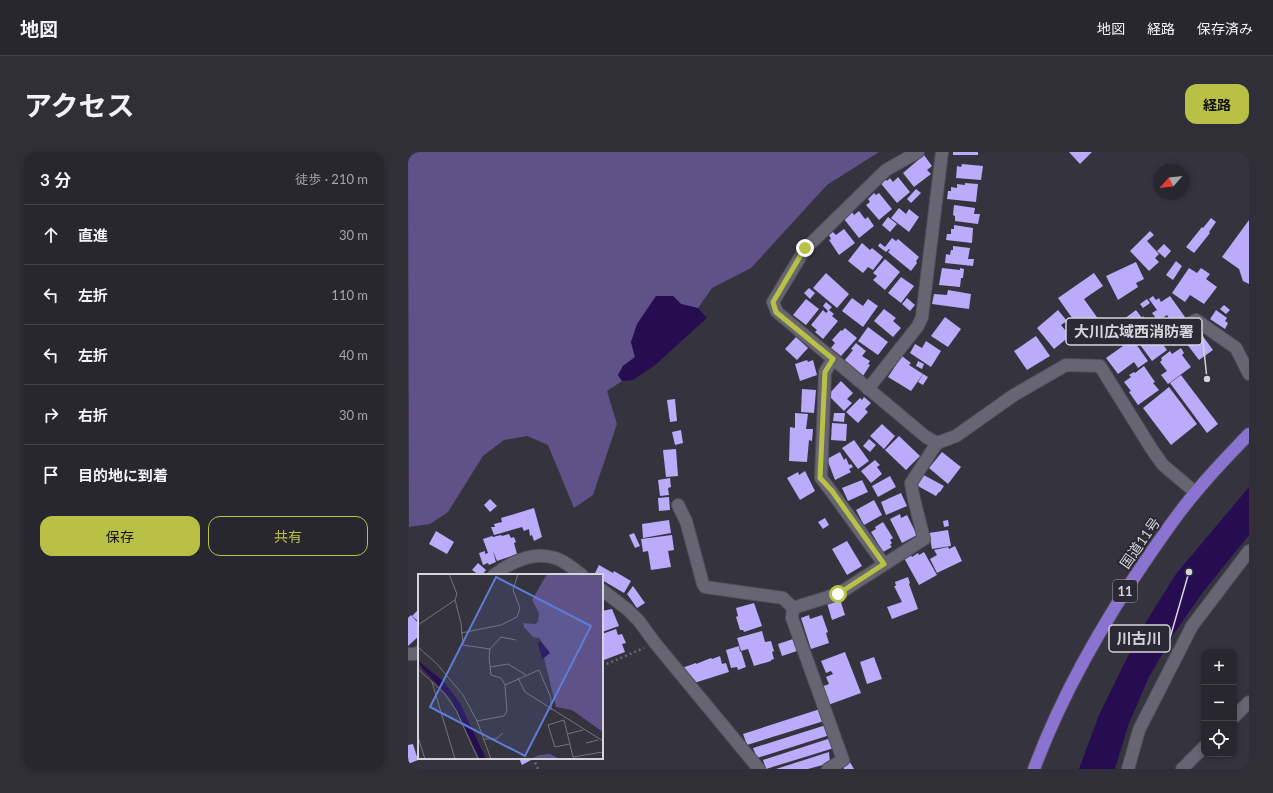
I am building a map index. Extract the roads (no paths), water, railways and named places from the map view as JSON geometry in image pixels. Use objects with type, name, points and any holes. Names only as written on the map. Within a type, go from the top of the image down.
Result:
[{"type":"highway","name":"国道11号","points":[[1034,769],[1044,741],[1068,690],[1100,631],[1139,570],[1195,492],[1249,434]]},
{"type":"street","points":[[918,152],[886,170],[805,248],[773,302],[776,312],[926,437],[937,443]]},
{"type":"street","points":[[868,389],[918,326],[922,317],[942,152]]},
{"type":"street","points":[[1186,325],[1196,320],[1236,348],[1249,374]]},
{"type":"street","points":[[833,359],[825,372],[820,478],[832,491],[884,564]]},
{"type":"street","points":[[793,608],[838,594],[924,539],[912,495],[912,483],[937,443],[956,436],[1014,395],[1066,365],[1100,366],[1163,465],[1195,492]]},
{"type":"street","points":[[678,504],[686,521],[702,584],[705,587],[783,598],[793,608]]},
{"type":"street","points":[[1128,769],[1139,730],[1192,626],[1249,551]]},
{"type":"street","points":[[495,574],[504,567],[525,558],[542,556],[556,558],[580,574]]},
{"type":"street","points":[[603,591],[627,609],[639,621],[655,643],[759,769]]},
{"type":"street","points":[[793,608],[792,618],[842,760],[828,769]]},
{"type":"street","points":[[408,654],[418,652]]},
{"type":"street","points":[[1237,714],[1249,702]]},
{"type":"street","points":[[1182,769],[1201,750]]},
{"type":"place","name":"大川広域西消防署","points":[[1207,379]]},
{"type":"place","name":"川古川","points":[[1189,572]]}]
